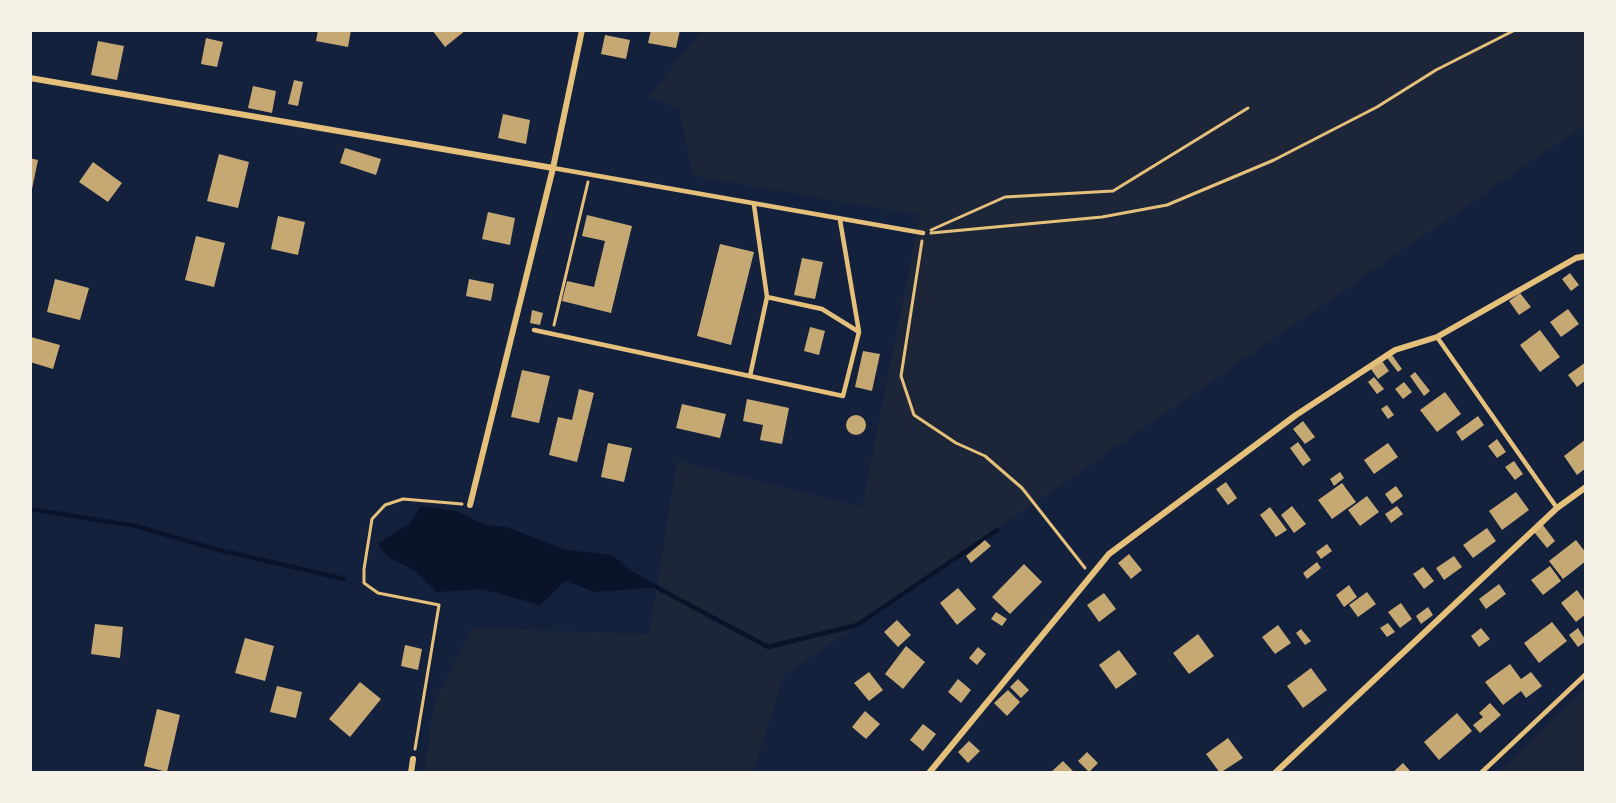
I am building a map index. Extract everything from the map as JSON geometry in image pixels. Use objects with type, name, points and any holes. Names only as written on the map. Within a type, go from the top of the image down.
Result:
[{"type":"street","points":[[470,505],[553,168],[582,30]]},
{"type":"street","points":[[30,78],[553,168]]},
{"type":"street","points":[[929,773],[1109,555],[1296,415],[1395,350],[1437,337],[1576,258],[1586,256]]},
{"type":"street","points":[[1275,773],[1557,508],[1586,487]]},
{"type":"street","points":[[411,773],[413,759]]},
{"type":"lane","points":[[553,168],[923,233]]},
{"type":"lane","points":[[750,376],[767,297],[754,205]]},
{"type":"lane","points":[[534,330],[843,396],[859,332],[840,220]]},
{"type":"lane","points":[[767,297],[822,309],[859,332]]},
{"type":"lane","points":[[1437,337],[1557,508]]},
{"type":"lane","points":[[1481,773],[1586,674]]},
{"type":"path","points":[[923,233],[1102,217],[1167,205],[1274,160],[1377,107],[1436,70],[1515,30]]},
{"type":"path","points":[[923,233],[1005,197],[1113,191],[1248,108]]},
{"type":"path","points":[[552,334],[589,175]]},
{"type":"path","points":[[923,233],[901,376],[914,415],[956,443],[985,456],[1022,488],[1091,576]]},
{"type":"path","points":[[413,759],[438,605],[378,594],[364,583],[363,569],[372,519],[385,505],[403,499],[470,505]]},
{"type":"shaded area","points":[[702,30],[1586,30],[1586,124],[784,675],[753,773],[424,773],[435,701],[472,628],[649,634],[677,461],[862,507],[920,215],[693,176],[679,109],[649,96]]},
{"type":"shaded area","points":[[421,506],[457,511],[485,525],[507,527],[566,550],[612,555],[632,571],[660,587],[595,592],[565,581],[540,605],[482,589],[437,592],[415,571],[387,556],[378,544],[410,523]]},
{"type":"shaded area","points":[[1586,689],[1586,773],[1498,773]]},
{"type":"building","points":[[318,30],[351,30],[348,47],[316,41]]},
{"type":"building","points":[[432,30],[466,30],[445,47]]},
{"type":"building","points":[[651,30],[680,30],[676,48],[648,43]]},
{"type":"building","points":[[605,35],[630,40],[626,59],[601,54]]},
{"type":"building","points":[[206,38],[223,42],[217,67],[201,64]]},
{"type":"building","points":[[98,41],[124,46],[117,80],[91,75]]},
{"type":"building","points":[[294,80],[303,82],[298,106],[288,104]]},
{"type":"building","points":[[253,86],[276,91],[272,113],[248,108]]},
{"type":"building","points":[[503,114],[530,120],[526,144],[498,138]]},
{"type":"building","points":[[345,148],[381,159],[376,175],[340,163]]},
{"type":"building","points":[[219,154],[249,162],[238,208],[207,201]]},
{"type":"building","points":[[30,158],[38,160],[31,194],[30,194]]},
{"type":"building","points":[[93,162],[122,183],[108,202],[79,182]]},
{"type":"building","points":[[488,212],[515,218],[510,245],[482,239]]},
{"type":"building","points":[[587,215],[632,226],[611,313],[562,301],[567,281],[594,287],[605,241],[582,236]]},
{"type":"building","points":[[278,216],[305,222],[298,255],[271,249]]},
{"type":"building","points":[[196,236],[225,243],[214,287],[185,280]]},
{"type":"building","points":[[720,244],[754,252],[731,345],[697,336]]},
{"type":"building","points":[[802,258],[823,262],[815,299],[794,295]]},
{"type":"building","points":[[1570,273],[1579,285],[1571,291],[1562,279]]},
{"type":"building","points":[[55,279],[89,288],[80,320],[47,312]]},
{"type":"building","points":[[469,279],[494,284],[491,301],[466,296]]},
{"type":"building","points":[[1520,293],[1531,307],[1519,315],[1509,301]]},
{"type":"building","points":[[1568,309],[1579,324],[1561,337],[1550,322]]},
{"type":"building","points":[[532,310],[543,313],[540,325],[530,323]]},
{"type":"building","points":[[810,327],[825,331],[819,355],[804,351]]},
{"type":"building","points":[[1540,330],[1560,357],[1540,372],[1520,345]]},
{"type":"building","points":[[31,337],[60,345],[53,369],[30,362]]},
{"type":"building","points":[[863,351],[880,354],[872,391],[855,387]]},
{"type":"building","points":[[1392,355],[1402,369],[1398,372],[1387,358]]},
{"type":"building","points":[[1382,361],[1389,371],[1378,379],[1371,369]]},
{"type":"building","points":[[1586,362],[1586,380],[1577,387],[1568,375]]},
{"type":"building","points":[[522,370],[550,376],[539,423],[511,417]]},
{"type":"building","points":[[1415,372],[1430,391],[1424,396],[1410,376]]},
{"type":"building","points":[[1374,377],[1384,389],[1377,394],[1368,382]]},
{"type":"building","points":[[1404,382],[1412,392],[1403,399],[1395,389]]},
{"type":"building","points":[[579,389],[594,393],[577,462],[549,455],[558,417],[572,420]]},
{"type":"building","points":[[1445,392],[1461,414],[1437,432],[1420,410]]},
{"type":"building","points":[[747,399],[789,408],[782,444],[760,440],[763,425],[743,421]]},
{"type":"building","points":[[682,404],[726,414],[720,438],[676,428]]},
{"type":"building","points":[[1387,405],[1394,415],[1388,419],[1381,409]]},
{"type":"building","points":[[856,415],[863,418],[866,425],[863,432],[856,435],[849,432],[846,425],[849,418]]},
{"type":"building","points":[[1478,416],[1484,425],[1462,441],[1456,432]]},
{"type":"building","points":[[1303,421],[1315,437],[1305,444],[1293,429]]},
{"type":"building","points":[[1497,439],[1506,452],[1497,458],[1488,446]]},
{"type":"building","points":[[1586,439],[1586,468],[1577,475],[1564,456]]},
{"type":"building","points":[[1298,442],[1311,460],[1303,466],[1290,448]]},
{"type":"building","points":[[608,443],[632,448],[624,482],[601,477]]},
{"type":"building","points":[[1388,443],[1398,457],[1374,474],[1364,460]]},
{"type":"building","points":[[1514,461],[1523,474],[1515,480],[1505,467]]},
{"type":"building","points":[[1340,472],[1344,478],[1334,486],[1330,479]]},
{"type":"building","points":[[1226,482],[1237,498],[1228,505],[1216,489]]},
{"type":"building","points":[[1342,483],[1356,502],[1332,519],[1318,500]]},
{"type":"building","points":[[1396,486],[1403,496],[1392,504],[1385,494]]},
{"type":"building","points":[[1516,492],[1529,510],[1502,530],[1489,511]]},
{"type":"building","points":[[1367,496],[1379,512],[1360,526],[1348,510]]},
{"type":"building","points":[[1292,506],[1306,524],[1294,533],[1281,515]]},
{"type":"building","points":[[1397,506],[1403,514],[1391,523],[1385,514]]},
{"type":"building","points":[[1270,507],[1287,530],[1276,537],[1260,515]]},
{"type":"building","points":[[1543,525],[1555,541],[1547,548],[1534,532]]},
{"type":"building","points":[[1487,528],[1496,541],[1473,558],[1463,545]]},
{"type":"building","points":[[985,540],[991,546],[971,563],[966,556]]},
{"type":"building","points":[[1576,540],[1586,553],[1586,561],[1563,579],[1549,561]]},
{"type":"building","points":[[1327,544],[1332,551],[1321,559],[1316,552]]},
{"type":"building","points":[[1129,554],[1142,570],[1131,579],[1118,563]]},
{"type":"building","points":[[1454,556],[1462,567],[1444,580],[1436,568]]},
{"type":"building","points":[[1317,562],[1321,568],[1307,579],[1303,573]]},
{"type":"building","points":[[1024,564],[1042,582],[1010,614],[992,597]]},
{"type":"building","points":[[1550,566],[1561,581],[1543,595],[1531,580]]},
{"type":"building","points":[[1423,567],[1434,581],[1424,589],[1413,574]]},
{"type":"building","points":[[1499,584],[1506,594],[1486,609],[1479,599]]},
{"type":"building","points":[[1349,585],[1357,597],[1344,607],[1336,595]]},
{"type":"building","points":[[958,588],[976,609],[957,625],[940,603]]},
{"type":"building","points":[[1577,590],[1586,603],[1586,614],[1576,622],[1561,603]]},
{"type":"building","points":[[1367,592],[1376,604],[1358,617],[1349,605]]},
{"type":"building","points":[[1104,593],[1116,609],[1099,622],[1087,605]]},
{"type":"building","points":[[1401,603],[1412,619],[1400,628],[1388,612]]},
{"type":"building","points":[[1428,607],[1433,615],[1421,624],[1416,616]]},
{"type":"building","points":[[996,612],[1007,619],[1002,626],[991,619]]},
{"type":"building","points":[[897,620],[911,635],[898,647],[884,632]]},
{"type":"building","points":[[1552,622],[1567,641],[1539,663],[1524,643]]},
{"type":"building","points":[[1388,623],[1395,632],[1387,637],[1380,628]]},
{"type":"building","points":[[95,624],[123,627],[120,658],[91,654]]},
{"type":"building","points":[[1278,625],[1291,643],[1275,654],[1262,637]]},
{"type":"building","points":[[1481,628],[1490,639],[1479,647],[1471,636]]},
{"type":"building","points":[[1578,628],[1586,641],[1578,647],[1569,635]]},
{"type":"building","points":[[1301,629],[1311,641],[1305,645],[1296,633]]},
{"type":"building","points":[[1198,634],[1214,656],[1189,674],[1173,653]]},
{"type":"building","points":[[245,638],[274,646],[265,681],[235,673]]},
{"type":"building","points":[[405,645],[422,649],[418,670],[401,666]]},
{"type":"building","points":[[906,646],[925,662],[903,689],[885,674]]},
{"type":"building","points":[[978,647],[986,654],[977,665],[969,658]]},
{"type":"building","points":[[1119,650],[1137,674],[1116,689],[1099,665]]},
{"type":"building","points":[[1510,664],[1521,679],[1531,672],[1542,686],[1526,698],[1521,691],[1503,705],[1485,682]]},
{"type":"building","points":[[1311,668],[1327,690],[1303,708],[1287,686]]},
{"type":"building","points":[[869,672],[883,690],[869,701],[854,683]]},
{"type":"building","points":[[958,679],[971,690],[961,703],[948,692]]},
{"type":"building","points":[[1018,679],[1029,690],[1021,698],[1010,687]]},
{"type":"building","points":[[360,682],[381,699],[350,737],[329,719]]},
{"type":"building","points":[[277,686],[302,692],[296,718],[270,712]]},
{"type":"building","points":[[1008,690],[1020,702],[1007,716],[994,703]]},
{"type":"building","points":[[1490,703],[1501,715],[1480,733],[1473,725],[1483,717],[1479,713]]},
{"type":"building","points":[[157,709],[180,715],[167,772],[144,766]]},
{"type":"building","points":[[865,711],[880,724],[866,739],[852,727]]},
{"type":"building","points":[[1457,713],[1472,731],[1439,760],[1424,742]]},
{"type":"building","points":[[923,724],[936,734],[923,751],[910,740]]},
{"type":"building","points":[[1228,738],[1243,758],[1220,773],[1206,754]]},
{"type":"building","points":[[969,741],[980,751],[968,763],[958,752]]},
{"type":"building","points":[[1087,752],[1098,763],[1089,772],[1078,761]]},
{"type":"building","points":[[1063,761],[1075,773],[1050,773]]},
{"type":"building","points":[[1403,763],[1412,773],[1392,773]]},
{"type":"waterway","points":[[30,509],[136,526],[211,548],[344,579]]},
{"type":"waterway","points":[[654,586],[768,647],[857,625],[997,530]]}]
